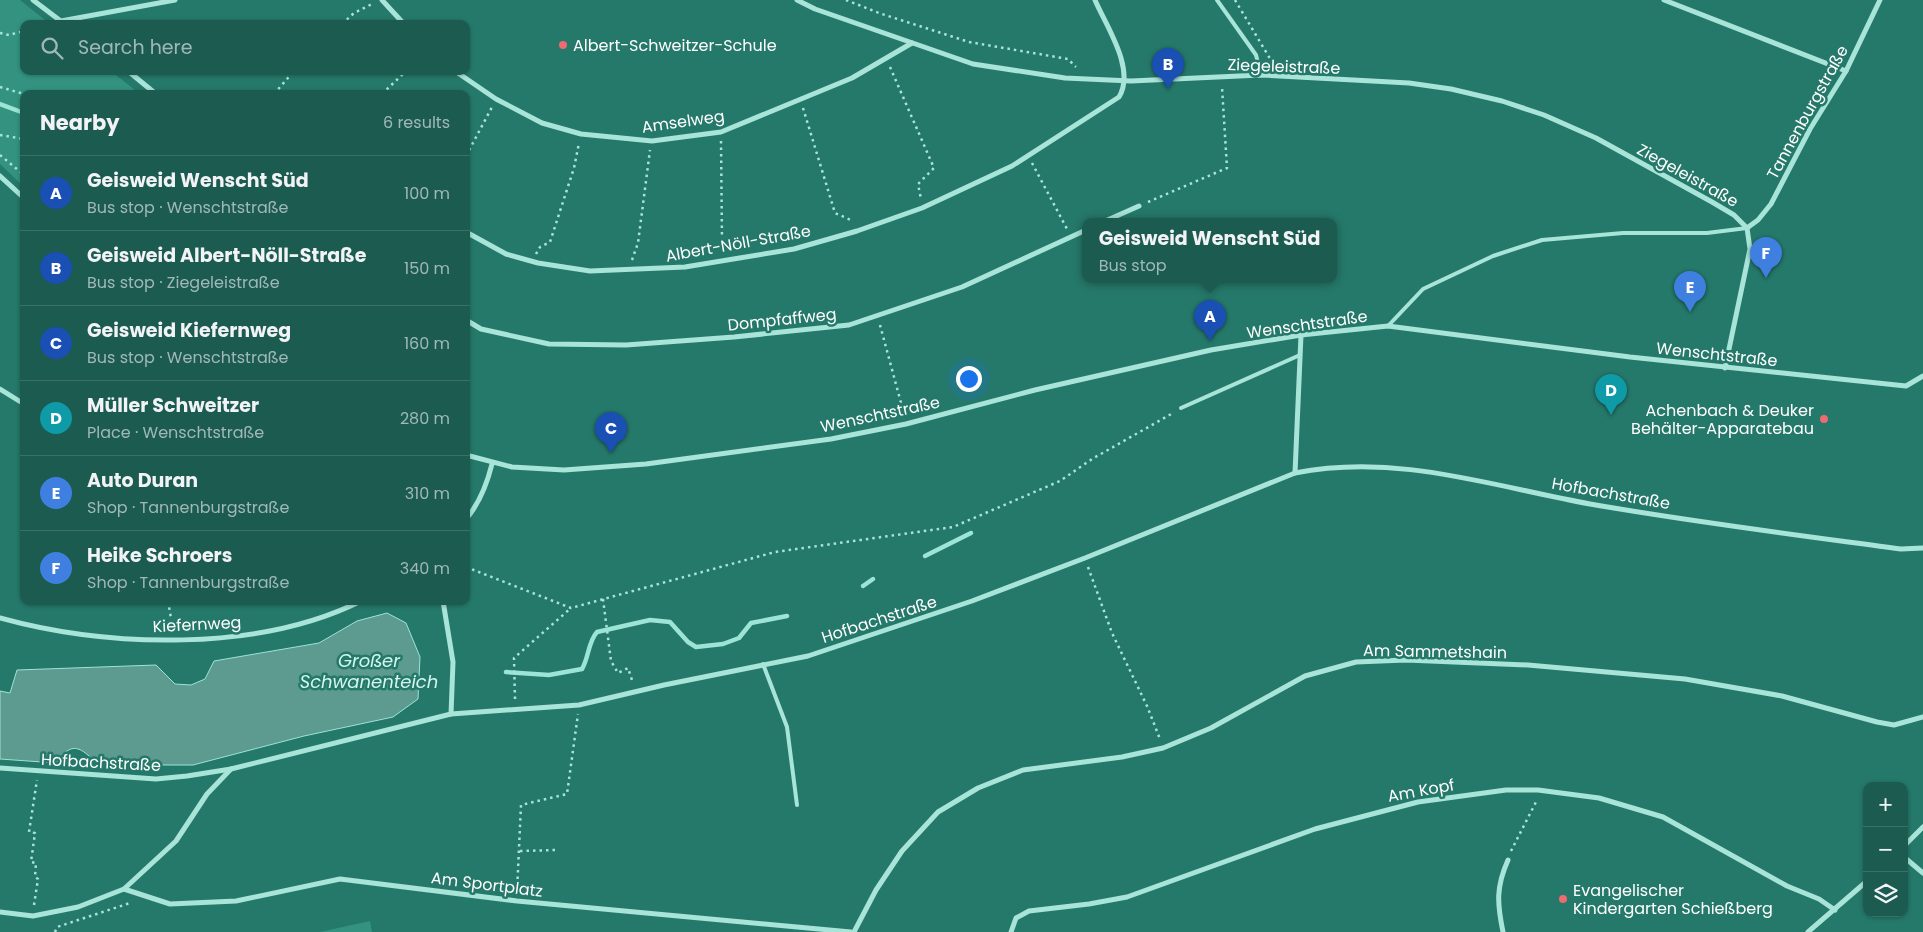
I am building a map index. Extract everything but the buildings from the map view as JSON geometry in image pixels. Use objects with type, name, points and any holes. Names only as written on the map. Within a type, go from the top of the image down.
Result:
[{"type":"street","points":[[33,0],[59,20]]},
{"type":"street","points":[[77,20],[174,0]]},
{"type":"street","points":[[382,0],[400,20]]},
{"type":"street","name":"Ziegeleistraße","points":[[797,0],[816,9],[974,64],[1065,78],[1124,81],[1261,75],[1409,83],[1451,89],[1502,101],[1544,115],[1596,138],[1734,215],[1747,228]]},
{"type":"street","points":[[1095,0],[1119,56],[1124,81]]},
{"type":"street","points":[[1664,0],[1846,71]]},
{"type":"street","name":"Tannenburgstraße","points":[[1747,228],[1758,220],[1771,204],[1810,129],[1846,71],[1880,0]]},
{"type":"street","name":"Amselweg","points":[[461,75],[496,99],[542,123],[581,134],[652,141],[721,132],[852,78],[912,43]]},
{"type":"street","points":[[133,75],[151,90]]},
{"type":"street","name":"Albert-Nöll-Straße","points":[[470,234],[506,254],[538,263],[590,271],[636,271],[685,267],[794,249],[857,231],[922,208],[1012,166],[1118,97],[1123,90],[1124,81]]},
{"type":"street","points":[[0,176],[20,194]]},
{"type":"street","points":[[1112,218],[1139,206]]},
{"type":"street","points":[[1725,368],[1750,249],[1747,228]]},
{"type":"street","name":"Dompfaffweg","points":[[470,322],[481,329],[549,344],[626,345],[734,337],[849,324],[962,287],[1082,232]]},
{"type":"street","name":"Wenschtstraße","points":[[470,456],[492,464],[564,470],[646,464],[831,439],[906,424],[1034,390],[1211,350],[1301,335],[1388,326],[1725,368],[1906,386],[1923,376]]},
{"type":"street","points":[[1295,473],[1301,335]]},
{"type":"street","points":[[0,388],[20,401]]},
{"type":"street","points":[[470,515],[475,509],[486,486],[492,464]]},
{"type":"street","name":"Hofbachstraße","points":[[0,768],[156,779],[231,769],[451,714],[579,705],[763,664],[808,656],[972,601],[1085,558],[1295,473],[1319,468],[1361,465],[1417,470],[1589,503],[1705,522],[1901,549],[1923,548]]},
{"type":"street","name":"Kiefernweg","points":[[0,618],[22,624],[97,636],[176,641],[278,630],[340,612],[354,605]]},
{"type":"street","points":[[444,605],[453,662],[451,714]]},
{"type":"street","name":"Am Sammetshain","points":[[852,932],[876,890],[902,851],[938,812],[978,788],[1023,770],[1122,757],[1163,748],[1211,728],[1304,676],[1356,662],[1406,660],[1528,665],[1685,680],[1782,696],[1885,724],[1894,725],[1923,717]]},
{"type":"street","points":[[0,912],[33,916],[78,907],[124,889],[176,841],[207,794],[231,769]]},
{"type":"street","name":"Am Kopf","points":[[1011,932],[1016,918],[1029,911],[1089,904],[1127,897],[1315,829],[1374,812],[1418,802],[1496,791],[1538,790],[1599,798],[1663,818],[1693,832],[1787,886],[1819,899],[1835,910]]},
{"type":"street","points":[[1908,842],[1923,826]]},
{"type":"street","points":[[1503,932],[1497,900],[1500,878],[1508,860]]},
{"type":"street","points":[[1908,861],[1923,874]]},
{"type":"street","name":"Am Sportplatz","points":[[124,889],[146,898],[170,904],[236,900],[340,879],[517,901],[852,932]]},
{"type":"street","points":[[1808,932],[1863,885]]},
{"type":"lane","points":[[1217,0],[1256,54],[1261,75]]},
{"type":"lane","name":"Wenschtstraße","points":[[1388,326],[1423,289],[1493,256],[1542,240],[1623,233],[1707,233],[1747,228]]},
{"type":"lane","points":[[1181,408],[1300,355]]},
{"type":"lane","points":[[763,664],[787,727],[797,805]]},
{"type":"path","points":[[846,0],[878,13],[969,42],[1068,59],[1088,79]]},
{"type":"path","points":[[1235,0],[1275,63],[1276,76]]},
{"type":"path","points":[[346,20],[354,13],[375,3]]},
{"type":"path","points":[[0,33],[9,35],[20,32]]},
{"type":"path","points":[[886,58],[934,168],[918,184],[922,208]]},
{"type":"path","points":[[277,90],[291,75]]},
{"type":"path","points":[[386,90],[402,75]]},
{"type":"path","points":[[1139,206],[1227,168],[1222,76]]},
{"type":"path","points":[[0,87],[20,93]]},
{"type":"path","points":[[470,148],[496,99]]},
{"type":"path","points":[[800,100],[835,213],[854,222]]},
{"type":"path","points":[[721,132],[722,240],[732,245]]},
{"type":"path","points":[[540,248],[550,242],[574,168],[581,134]]},
{"type":"path","points":[[0,135],[20,138]]},
{"type":"path","points":[[633,254],[638,243],[652,141]]},
{"type":"path","points":[[0,154],[20,172]]},
{"type":"path","points":[[1028,156],[1071,237]]},
{"type":"path","points":[[877,314],[906,424]]},
{"type":"path","points":[[515,709],[514,658],[571,608],[775,552],[953,527],[1060,481],[1092,459],[1181,408]]},
{"type":"path","points":[[470,569],[571,608]]},
{"type":"path","points":[[1089,570],[1112,633],[1155,727]]},
{"type":"path","points":[[603,599],[611,661],[618,673],[628,668],[635,692]]},
{"type":"path","points":[[169,605],[176,641]]},
{"type":"path","points":[[517,884],[521,806],[567,794],[579,705]]},
{"type":"path","points":[[33,916],[38,879],[34,877],[36,863],[31,862],[34,833],[29,832],[38,771]]},
{"type":"path","points":[[1508,860],[1536,801],[1538,790]]},
{"type":"path","points":[[520,851],[556,850]]},
{"type":"path","points":[[55,932],[57,927],[146,898]]},
{"type":"green space","points":[[0,0],[20,0],[45,20],[20,20],[20,75],[116,75],[135,90],[20,90],[20,183],[0,164]]},
{"type":"green space","points":[[370,921],[372,932],[320,932]]},
{"type":"water","name":"Großer Schwanenteich","points":[[387,613],[406,623],[420,657],[418,699],[393,717],[304,736],[193,765],[98,765],[87,754],[77,749],[67,751],[56,763],[0,759],[0,691],[10,693],[17,670],[156,665],[175,684],[191,685],[205,679],[214,661],[319,643],[357,621]]},
{"type":"waterway","points":[[0,104],[20,112]]},
{"type":"waterway","points":[[925,556],[971,533]]},
{"type":"waterway","points":[[863,586],[873,579]]},
{"type":"waterway","points":[[506,672],[549,675],[582,669],[592,640],[597,632],[650,620],[670,622],[688,642],[696,647],[723,644],[739,638],[751,623],[787,616]]},
{"type":"place","name":"Albert-Schweitzer-Schule","points":[[563,45]]},
{"type":"place","name":"Geisweid Albert-Nöll-Straße","points":[[1168,89]]},
{"type":"place","name":"Heike Schroers","points":[[1766,278]]},
{"type":"place","name":"Auto Duran","points":[[1690,312]]},
{"type":"place","name":"Geisweid Wenscht Süd","points":[[1210,341]]},
{"type":"place","name":"Müller Schweitzer","points":[[1611,415]]},
{"type":"place","name":"Achenbach & Deuker Behälter-Apparatebau","points":[[1824,419]]},
{"type":"place","name":"Geisweid Kiefernweg","points":[[611,453]]},
{"type":"place","name":"Evangelischer Kindergarten Schießberg","points":[[1563,899]]}]
